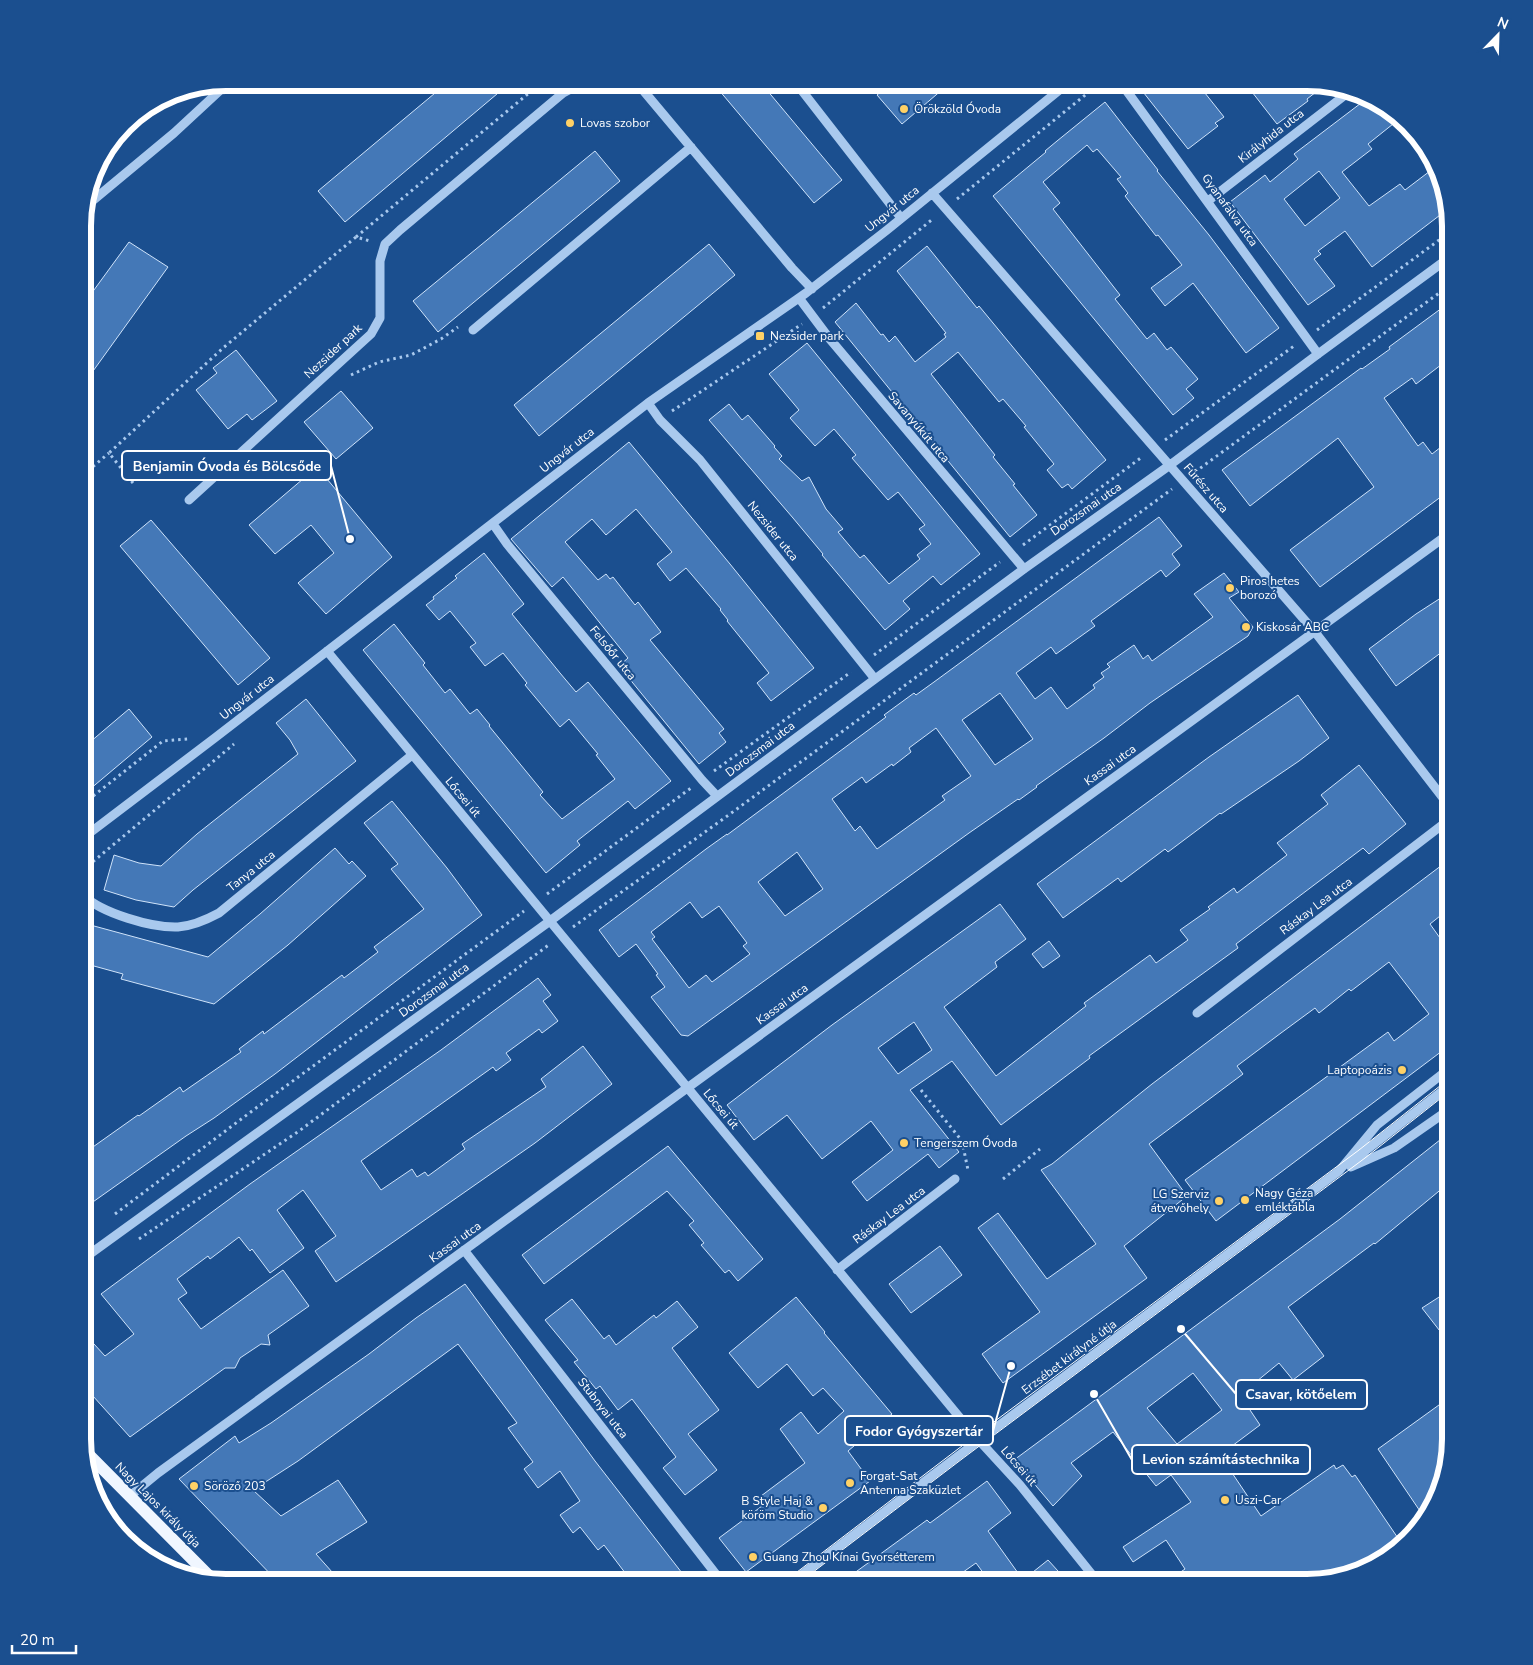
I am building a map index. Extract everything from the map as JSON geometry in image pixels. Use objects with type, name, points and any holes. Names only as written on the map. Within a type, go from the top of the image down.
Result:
[{"type":"main road","name":"Nagy Lajos király útja","points":[[93,1459],[205,1572]]},
{"type":"street","points":[[94,199],[174,133],[217,92]]},
{"type":"street","points":[[385,244],[565,92]]},
{"type":"street","points":[[645,92],[812,289]]},
{"type":"street","points":[[803,92],[901,218]]},
{"type":"street","name":"Ungvár utca","points":[[91,831],[648,403],[812,289],[1057,92]]},
{"type":"street","name":"Gyanafalva utca","points":[[1128,92],[1318,354]]},
{"type":"street","name":"Királyhida utca","points":[[1208,201],[1343,96]]},
{"type":"street","points":[[473,330],[691,147]]},
{"type":"street","name":"Fűrész utca","points":[[932,193],[1314,632],[1442,797]]},
{"type":"street","name":"Nezsider park","points":[[189,500],[370,334],[380,318],[380,261],[385,244]]},
{"type":"street","name":"Dorozsmai utca","points":[[91,1252],[550,921],[1024,569],[1170,465],[1442,263]]},
{"type":"street","name":"Savanyúkút utca","points":[[799,298],[829,338],[1024,569]]},
{"type":"street","name":"Nezsider utca","points":[[648,403],[660,420],[700,460],[875,679]]},
{"type":"street","name":"Felsőőr utca","points":[[493,524],[526,567],[717,796]]},
{"type":"street","name":"Kassai utca","points":[[130,1496],[158,1473],[1442,539]]},
{"type":"street","name":"Lőcsei út","points":[[327,651],[837,1270],[979,1440],[1020,1485],[1092,1574]]},
{"type":"street","name":"Tanya utca","points":[[91,903],[148,925],[178,927],[201,923],[219,913],[412,755]]},
{"type":"street","name":"Ráskay Lea utca","points":[[1197,1013],[1442,825]]},
{"type":"street","name":"Erzsébet királyné útja","points":[[1339,1172],[1377,1125],[1442,1074]]},
{"type":"street","points":[[1339,1172],[1442,1091]]},
{"type":"street","name":"Erzsébet királyné útja","points":[[803,1574],[1339,1172],[1394,1148],[1442,1115]]},
{"type":"street","name":"Ráskay Lea utca","points":[[837,1270],[955,1180]]},
{"type":"street","name":"Stubnyai utca","points":[[464,1250],[716,1574]]},
{"type":"path","points":[[92,468],[223,348],[530,92]]},
{"type":"path","points":[[356,237],[385,244]]},
{"type":"path","points":[[1307,337],[1442,238]]},
{"type":"path","points":[[139,1240],[299,1131],[561,936],[1442,291]]},
{"type":"path","points":[[339,362],[350,375],[379,362],[411,355],[441,339],[465,322],[473,330]]},
{"type":"path","points":[[109,453],[133,483]]},
{"type":"path","points":[[92,797],[163,741]]},
{"type":"path","points":[[921,1090],[962,1141],[968,1170]]},
{"type":"path","points":[[1004,1179],[1040,1149]]},
{"type":"building","points":[[436,92],[499,92],[345,222],[318,191]]},
{"type":"building","points":[[721,92],[769,92],[842,180],[814,203]]},
{"type":"building","name":"Örökzöld Óvoda","points":[[880,92],[939,92],[902,124],[877,95]]},
{"type":"building","points":[[1143,92],[1204,92],[1224,117],[1215,123],[1218,126],[1188,149]]},
{"type":"building","points":[[1252,92],[1316,92],[1307,99],[1308,101],[1277,124]]},
{"type":"building","points":[[1105,102],[1279,328],[1246,353],[1193,283],[1165,306],[1151,288],[1182,265],[1158,235],[1156,236],[1125,196],[1128,193],[1117,179],[1121,177],[1097,149],[1093,152],[1087,145],[1043,182],[1060,203],[1053,209],[1120,295],[1115,299],[1147,339],[1154,333],[1167,350],[1171,347],[1198,379],[1186,389],[1194,398],[1173,415],[993,196]]},
{"type":"building","points":[[1361,103],[1382,114],[1394,123],[1368,144],[1372,149],[1342,172],[1369,206],[1400,184],[1405,190],[1429,171],[1435,183],[1441,214],[1372,267],[1345,231],[1318,251],[1321,254],[1314,259],[1335,286],[1308,305],[1230,202],[1265,175],[1270,182],[1298,159],[1294,154]],"holes":[[[1319,171],[1340,198],[1305,226],[1284,199]]]},
{"type":"building","points":[[595,151],[620,181],[438,332],[413,301]]},
{"type":"building","points":[[129,242],[168,267],[92,373],[92,293]]},
{"type":"building","points":[[709,244],[735,275],[539,436],[514,405]]},
{"type":"building","points":[[927,246],[1106,460],[1072,489],[1068,484],[1062,488],[1047,470],[1054,464],[1024,427],[1026,426],[1003,399],[999,402],[958,352],[931,374],[995,455],[993,457],[1037,515],[1010,537],[835,322],[856,303],[881,335],[883,334],[889,342],[895,336],[915,362],[946,337],[944,334],[946,333],[897,271]]},
{"type":"building","points":[[1442,308],[1442,364],[1416,384],[1412,378],[1384,398],[1418,446],[1423,442],[1432,454],[1442,446],[1442,496],[1320,587],[1290,550],[1374,487],[1338,438],[1250,506],[1222,470],[1361,368],[1390,349],[1389,347]]},
{"type":"building","points":[[807,343],[980,554],[941,585],[933,576],[903,601],[910,609],[885,630],[709,420],[729,404],[742,420],[748,415],[775,446],[782,456],[779,459],[802,481],[809,477],[826,509],[843,529],[838,532],[860,558],[864,555],[889,584],[920,559],[917,555],[931,544],[919,529],[925,525],[898,492],[888,500],[852,458],[856,455],[834,429],[815,446],[790,418],[799,410],[769,374]]},
{"type":"building","points":[[236,350],[277,401],[252,420],[247,414],[228,429],[196,390],[217,373],[213,368]]},
{"type":"building","points":[[341,391],[373,428],[336,459],[304,422]]},
{"type":"building","points":[[629,442],[814,668],[771,701],[757,683],[769,673],[727,621],[721,609],[686,568],[670,581],[657,564],[672,552],[636,509],[606,535],[592,519],[565,542],[598,580],[606,574],[610,579],[613,577],[635,605],[638,602],[661,632],[650,640],[724,729],[719,733],[726,742],[699,764],[619,666],[628,658],[563,577],[552,587],[511,539]]},
{"type":"building","points":[[317,467],[392,557],[326,614],[298,583],[334,553],[311,525],[275,554],[249,525]]},
{"type":"building","points":[[1159,517],[1182,546],[1172,554],[1180,565],[1166,577],[1161,570],[1091,621],[1095,626],[1056,654],[1051,647],[1016,673],[1035,699],[1051,687],[1067,709],[1095,688],[1093,685],[1104,677],[1101,673],[1110,667],[1107,664],[1134,645],[1143,659],[1148,655],[1152,661],[1213,617],[1194,594],[1224,573],[1239,592],[1229,598],[1253,627],[1248,636],[1150,703],[1019,800],[969,833],[688,1036],[681,1035],[651,997],[665,987],[636,944],[619,957],[599,930],[886,717],[884,715],[914,693],[916,695]],"holes":[[[1000,693],[1033,739],[995,765],[962,720]],[[936,728],[971,776],[942,796],[945,800],[877,849],[860,826],[855,831],[832,799],[862,777],[866,783],[892,764],[893,766],[911,752],[909,748]],[[797,852],[823,889],[785,916],[758,882]],[[690,902],[702,918],[719,906],[747,943],[743,946],[750,954],[712,982],[706,975],[689,988],[652,939],[655,937],[651,932]]]},
{"type":"building","points":[[151,520],[270,658],[238,685],[120,546]]},
{"type":"building","points":[[484,553],[524,604],[512,614],[560,673],[576,692],[588,682],[671,781],[635,809],[628,801],[577,841],[580,845],[546,873],[363,650],[394,624],[425,663],[423,665],[445,693],[450,689],[470,714],[477,709],[543,792],[540,795],[562,819],[615,779],[596,755],[598,754],[569,719],[560,727],[525,685],[527,683],[503,653],[485,666],[470,647],[476,643],[450,611],[439,620],[426,605],[457,578],[455,576]]},
{"type":"building","points":[[1442,597],[1442,652],[1396,686],[1369,649]]},
{"type":"building","points":[[1298,695],[1329,738],[1299,761],[1220,813],[1168,852],[1165,849],[1121,882],[1118,878],[1063,918],[1037,884],[1209,757]]},
{"type":"building","points":[[306,699],[356,761],[174,907],[136,900],[104,890],[114,855],[139,863],[161,866],[197,834],[298,754],[290,740],[276,723]]},
{"type":"building","points":[[129,709],[152,737],[92,788],[92,741]]},
{"type":"building","points":[[1359,765],[1406,824],[1369,854],[1363,848],[1236,944],[1238,948],[1089,1056],[1090,1058],[1001,1125],[952,1061],[910,1090],[959,1152],[939,1168],[928,1154],[867,1201],[852,1182],[893,1150],[871,1121],[822,1159],[787,1115],[754,1140],[727,1105],[832,1025],[1000,904],[1026,939],[995,962],[997,967],[944,1007],[996,1076],[1086,1006],[1084,1003],[1150,955],[1156,963],[1188,940],[1180,930],[1210,909],[1208,907],[1234,888],[1237,893],[1287,855],[1277,843],[1328,804],[1321,795]],"holes":[[[914,1022],[932,1050],[898,1074],[878,1048]]]},
{"type":"building","points":[[392,801],[447,868],[482,915],[275,1074],[91,1203],[91,1148],[180,1087],[183,1092],[241,1052],[239,1049],[263,1031],[264,1034],[342,975],[344,978],[378,952],[374,947],[424,909],[391,869],[398,864],[364,823]]},
{"type":"building","points":[[335,848],[349,864],[352,861],[366,876],[288,945],[214,1004],[121,979],[123,974],[91,965],[91,925],[208,957]]},
{"type":"building","points":[[1442,865],[1442,914],[1430,924],[1442,941],[1442,1051],[1216,1221],[1185,1180],[1388,1032],[1394,1041],[1429,1014],[1389,962],[1351,991],[1349,989],[1319,1013],[1315,1008],[1237,1066],[1243,1074],[1149,1144],[1187,1196],[1124,1246],[1147,1278],[1003,1383],[982,1354],[1040,1312],[978,1228],[998,1213],[1047,1279],[1096,1244],[1041,1170],[1052,1164],[1152,1084]]},
{"type":"building","points":[[1049,941],[1060,956],[1043,968],[1032,954]]},
{"type":"building","points":[[538,978],[551,995],[543,1001],[558,1021],[542,1033],[539,1029],[506,1053],[511,1060],[496,1071],[493,1067],[361,1161],[381,1190],[412,1169],[417,1177],[425,1172],[428,1176],[465,1149],[462,1144],[546,1087],[541,1079],[583,1046],[612,1084],[535,1143],[336,1282],[315,1251],[336,1236],[303,1190],[277,1210],[304,1248],[270,1273],[252,1249],[250,1251],[239,1237],[210,1259],[208,1256],[177,1279],[187,1293],[178,1299],[201,1329],[283,1270],[309,1306],[268,1335],[270,1345],[261,1344],[240,1358],[235,1368],[225,1368],[130,1437],[91,1394],[91,1341],[105,1356],[134,1334],[101,1294],[250,1184],[441,1050]]},
{"type":"building","points":[[1442,1138],[1442,1189],[1375,1244],[1288,1307],[1324,1356],[1293,1380],[1279,1363],[1240,1395],[1260,1425],[1220,1455],[1261,1516],[1334,1465],[1336,1469],[1343,1465],[1352,1477],[1355,1475],[1398,1538],[1389,1546],[1374,1556],[1350,1567],[1324,1573],[1178,1574],[1185,1569],[1166,1540],[1133,1562],[1123,1547],[1191,1502],[1171,1475],[1156,1486],[1113,1432],[1071,1463],[1082,1476],[1053,1506],[1014,1460],[1340,1219]],"holes":[[[1193,1373],[1222,1410],[1177,1444],[1147,1408]]]},
{"type":"building","points":[[668,1146],[763,1259],[738,1281],[729,1270],[725,1273],[701,1245],[704,1243],[689,1225],[694,1221],[667,1191],[544,1284],[522,1255]]},
{"type":"building","points":[[940,1246],[962,1275],[911,1313],[889,1284]]},
{"type":"building","points":[[465,1284],[595,1461],[683,1574],[626,1574],[604,1545],[598,1550],[580,1527],[573,1533],[560,1515],[580,1501],[560,1471],[538,1488],[524,1469],[533,1462],[508,1428],[517,1423],[458,1344],[298,1461],[253,1490],[281,1516],[338,1480],[367,1522],[316,1554],[334,1574],[270,1574],[179,1479],[235,1436],[239,1443],[271,1423],[369,1354]]},
{"type":"building","points":[[1442,1295],[1442,1334],[1422,1308]]},
{"type":"building","points":[[796,1297],[892,1414],[848,1451],[870,1481],[746,1572],[719,1538],[766,1503],[761,1496],[805,1463],[780,1429],[801,1412],[818,1434],[844,1411],[823,1388],[813,1396],[787,1364],[758,1388],[729,1353]]},
{"type":"building","points":[[572,1299],[604,1339],[609,1335],[616,1345],[654,1315],[656,1318],[677,1301],[698,1327],[672,1348],[719,1410],[688,1434],[717,1470],[685,1495],[663,1468],[676,1457],[632,1399],[618,1410],[600,1386],[596,1389],[574,1362],[578,1360],[545,1320]]},
{"type":"building","points":[[1442,1403],[1441,1456],[1437,1474],[1420,1512],[1378,1449]]},
{"type":"building","points":[[987,1481],[1011,1513],[988,1531],[1019,1574],[984,1574],[976,1563],[960,1574],[853,1574],[927,1520],[930,1523]]},
{"type":"building","points":[[1048,1560],[1061,1574],[1030,1574]]},
{"type":"tram line","points":[[794,1574],[975,1436],[1359,1150],[1442,1084]]},
{"type":"tram line","points":[[811,1574],[1365,1158],[1442,1097]]},
{"type":"place","name":"Örökzöld Óvoda","points":[[904,109]]},
{"type":"place","name":"Lovas szobor","points":[[570,123]]},
{"type":"place","name":"Nezsider park","points":[[760,336]]},
{"type":"place","name":"Benjamin Óvoda és Bölcsőde","points":[[350,539]]},
{"type":"place","name":"Piros hetes borozó","points":[[1230,588]]},
{"type":"place","name":"Kiskosár ABC","points":[[1246,627]]},
{"type":"place","name":"Laptopoázis","points":[[1402,1070]]},
{"type":"place","name":"Tengerszem Óvoda","points":[[904,1143]]},
{"type":"place","name":"Nagy Géza emléktábla","points":[[1245,1200]]},
{"type":"place","name":"LG Szerviz átvevőhely","points":[[1219,1201]]},
{"type":"place","name":"Csavar, kötőelem","points":[[1181,1329]]},
{"type":"place","name":"Fodor Gyógyszertár","points":[[1011,1366]]},
{"type":"place","name":"Levion számítástechnika","points":[[1094,1394]]},
{"type":"place","name":"Forgat-Sat Antenna Szaküzlet","points":[[850,1483]]},
{"type":"place","name":"Söröző 203","points":[[194,1486]]},
{"type":"place","name":"Uszi-Car","points":[[1225,1500]]},
{"type":"place","name":"B Style Haj & köröm Studio","points":[[823,1508]]},
{"type":"place","name":"Guang Zhou Kínai Gyorsétterem","points":[[753,1557]]}]
